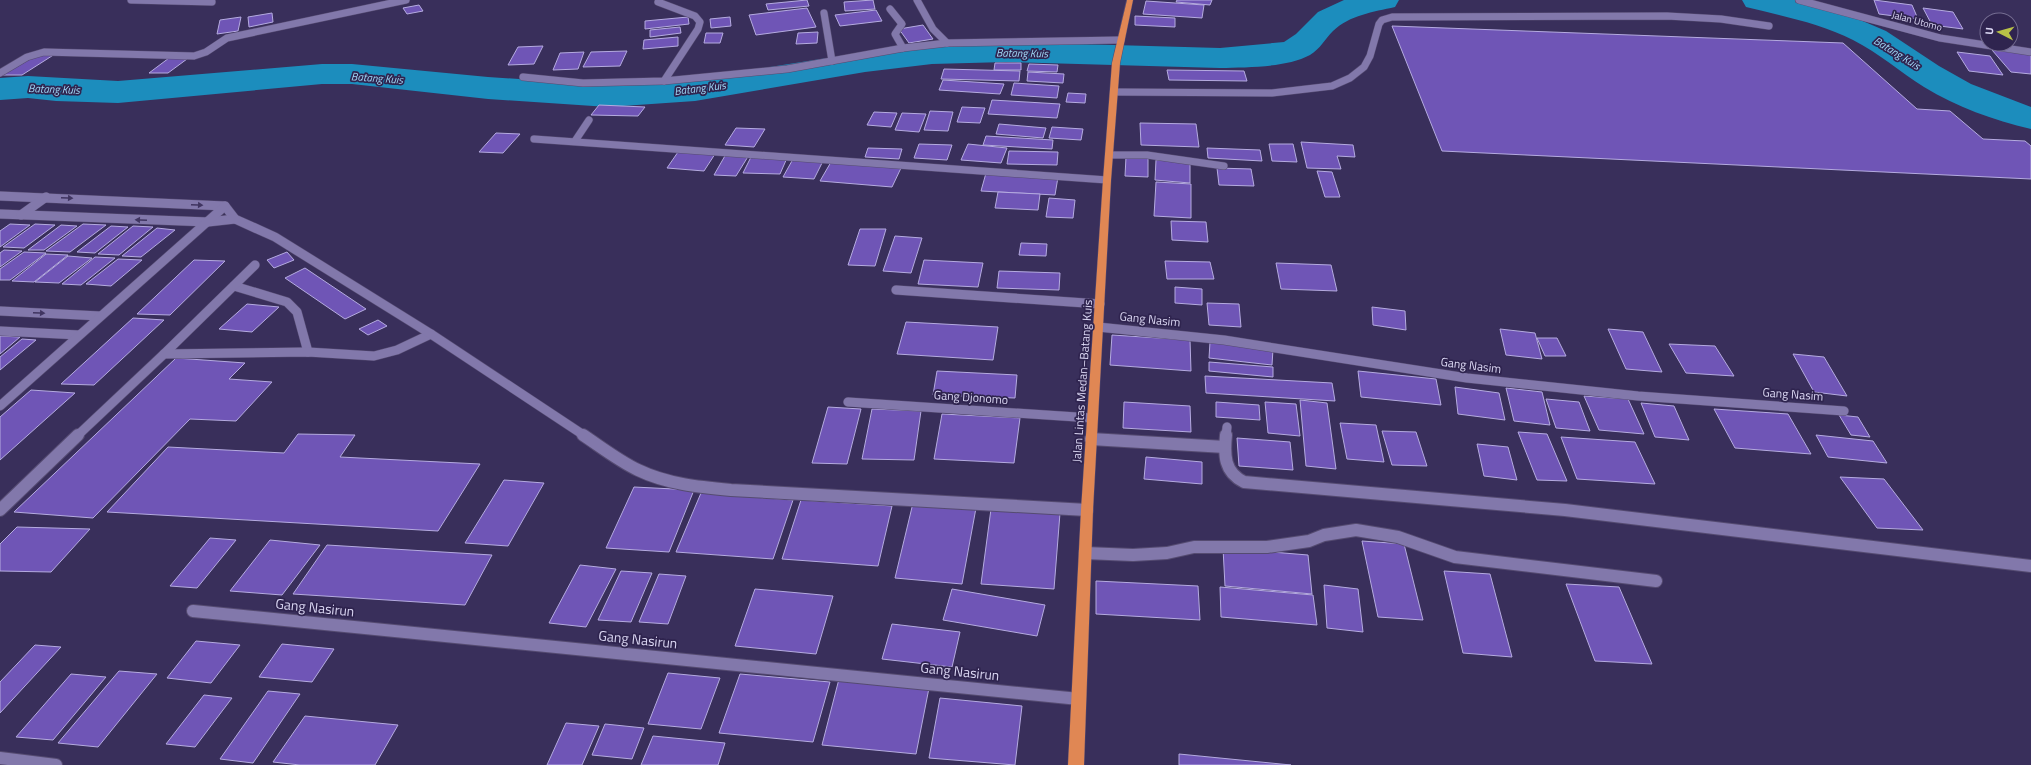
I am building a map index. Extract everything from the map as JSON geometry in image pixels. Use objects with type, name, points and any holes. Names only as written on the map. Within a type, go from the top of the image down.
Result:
[{"type":"highway","name":"Jalan Lintas Medan–Batang Kuis","points":[[1076,765],[1087,510],[1107,180],[1116,63],[1130,0]]},
{"type":"street","points":[[131,0],[212,2]]},
{"type":"street","points":[[0,73],[32,55],[44,52],[194,56],[206,52],[227,38],[406,0]]},
{"type":"street","points":[[657,1],[666,0]]},
{"type":"street","points":[[917,0],[940,39],[947,43]]},
{"type":"street","name":"Jalan Utomo","points":[[1799,0],[1940,38],[2031,52]]},
{"type":"street","points":[[657,1],[695,16],[700,22],[698,29],[664,81]]},
{"type":"street","points":[[890,9],[902,24],[895,34],[903,48]]},
{"type":"street","points":[[824,13],[832,61]]},
{"type":"street","points":[[1114,92],[1272,93],[1332,86],[1350,78],[1364,67],[1370,56],[1379,24],[1382,20],[1392,17],[1667,16],[1721,19],[1770,26]]},
{"type":"street","points":[[523,77],[583,84],[664,81],[787,69],[903,48],[947,43],[1121,40]]},
{"type":"street","points":[[575,141],[589,120]]},
{"type":"street","points":[[534,139],[1107,180]]},
{"type":"street","points":[[1109,155],[1147,155],[1224,166]]},
{"type":"street","points":[[0,196],[225,206],[235,218],[275,237],[431,334],[626,464],[643,474],[660,480],[682,485],[731,490],[1087,510]]},
{"type":"street","points":[[21,214],[46,197]]},
{"type":"street","points":[[0,406],[225,206]]},
{"type":"street","points":[[0,214],[208,222],[235,218]]},
{"type":"street","points":[[0,510],[255,265]]},
{"type":"street","points":[[234,286],[287,302],[297,312],[308,352]]},
{"type":"street","points":[[896,290],[1100,304]]},
{"type":"street","points":[[0,311],[100,316]]},
{"type":"street","name":"Gang Nasim","points":[[1098,327],[1224,340],[1394,368],[1467,378],[1638,396],[1844,411]]},
{"type":"street","points":[[0,331],[79,335]]},
{"type":"street","points":[[164,354],[308,352],[382,355],[397,350],[431,334]]},
{"type":"street","name":"Gang Djonomo","points":[[848,402],[1092,418]]},
{"type":"street","points":[[1227,427],[1225,447],[1226,467],[1234,477],[1244,482],[1565,510],[2031,566]]},
{"type":"street","points":[[1091,439],[1225,447]]},
{"type":"street","points":[[1085,554],[1133,555],[1167,553],[1214,546],[1285,545],[1308,541],[1341,531],[1356,530],[1370,531],[1398,538],[1455,557],[1656,581]]},
{"type":"street","name":"Gang Nasirun","points":[[193,611],[1079,699]]},
{"type":"street","points":[[0,758],[56,765]]},
{"type":"building","points":[[807,0],[809,6],[768,10],[766,4]]},
{"type":"building","points":[[873,0],[875,9],[845,11],[844,2]]},
{"type":"building","points":[[1177,0],[1212,0],[1210,5],[1176,2]]},
{"type":"building","points":[[1874,0],[1912,5],[1918,19],[1879,14]]},
{"type":"building","points":[[1146,1],[1204,5],[1202,18],[1143,14]]},
{"type":"building","points":[[419,5],[423,11],[407,14],[403,8]]},
{"type":"building","points":[[807,8],[816,27],[756,35],[749,15]]},
{"type":"building","points":[[1923,8],[1953,12],[1963,29],[1932,25]]},
{"type":"building","points":[[876,10],[882,21],[840,26],[835,15]]},
{"type":"building","points":[[272,13],[273,22],[249,27],[248,17]]},
{"type":"building","points":[[1135,16],[1175,18],[1175,27],[1135,25]]},
{"type":"building","points":[[241,17],[238,31],[217,34],[220,20]]},
{"type":"building","points":[[688,17],[689,24],[645,29],[645,21]]},
{"type":"building","points":[[730,17],[731,26],[711,28],[710,19]]},
{"type":"building","points":[[923,25],[933,39],[909,43],[899,29]]},
{"type":"building","points":[[1392,26],[1843,43],[1917,109],[1950,111],[1983,139],[2025,141],[2031,146],[2031,179],[1442,151]]},
{"type":"building","points":[[680,27],[681,33],[650,37],[650,30]]},
{"type":"building","points":[[818,32],[817,43],[796,44],[798,33]]},
{"type":"building","points":[[706,33],[723,33],[720,43],[704,43]]},
{"type":"building","points":[[678,37],[678,46],[643,49],[644,40]]},
{"type":"building","points":[[543,46],[534,64],[508,65],[518,47]]},
{"type":"building","points":[[627,51],[620,66],[583,67],[591,52]]},
{"type":"building","points":[[584,52],[578,69],[553,70],[560,53]]},
{"type":"building","points":[[1957,52],[1990,56],[2003,75],[1969,71]]},
{"type":"building","points":[[1994,52],[2031,54],[2031,74],[2011,72]]},
{"type":"building","points":[[37,54],[55,54],[22,75],[3,75]]},
{"type":"building","points":[[169,58],[187,59],[168,73],[149,73]]},
{"type":"building","points":[[995,63],[1021,63],[1021,70],[994,70]]},
{"type":"building","points":[[1029,64],[1058,65],[1057,72],[1027,71]]},
{"type":"building","points":[[944,69],[1020,71],[1019,81],[941,79]]},
{"type":"building","points":[[1167,70],[1244,71],[1247,81],[1169,80]]},
{"type":"building","points":[[1028,72],[1064,74],[1063,83],[1027,81]]},
{"type":"building","points":[[943,80],[1004,84],[1000,94],[939,90]]},
{"type":"building","points":[[1014,83],[1059,86],[1057,98],[1011,95]]},
{"type":"building","points":[[1068,93],[1086,94],[1085,103],[1066,102]]},
{"type":"building","points":[[992,100],[1060,104],[1057,118],[988,114]]},
{"type":"building","points":[[599,105],[645,107],[638,116],[591,115]]},
{"type":"building","points":[[962,107],[985,108],[980,123],[957,122]]},
{"type":"building","points":[[930,111],[953,112],[948,131],[924,130]]},
{"type":"building","points":[[874,112],[897,113],[891,127],[867,125]]},
{"type":"building","points":[[902,113],[926,114],[919,132],[895,130]]},
{"type":"building","points":[[1140,123],[1196,124],[1199,147],[1141,145]]},
{"type":"building","points":[[999,124],[1046,128],[1043,138],[996,134]]},
{"type":"building","points":[[1052,127],[1083,129],[1081,140],[1049,138]]},
{"type":"building","points":[[736,128],[765,129],[754,147],[725,145]]},
{"type":"building","points":[[496,133],[520,134],[503,153],[479,152]]},
{"type":"building","points":[[986,136],[1053,140],[1052,149],[983,145]]},
{"type":"building","points":[[1301,142],[1353,145],[1355,157],[1337,156],[1341,169],[1307,168]]},
{"type":"building","points":[[919,144],[952,145],[947,160],[914,158]]},
{"type":"building","points":[[968,144],[1007,148],[1001,163],[961,160]]},
{"type":"building","points":[[1269,144],[1293,144],[1297,162],[1272,161]]},
{"type":"building","points":[[868,148],[902,149],[899,159],[865,157]]},
{"type":"building","points":[[1207,148],[1260,150],[1262,161],[1208,158]]},
{"type":"building","points":[[1009,151],[1058,152],[1057,165],[1007,164]]},
{"type":"building","points":[[678,152],[715,154],[704,171],[667,168]]},
{"type":"building","points":[[726,154],[749,155],[736,176],[714,175]]},
{"type":"building","points":[[751,157],[787,158],[780,174],[743,173]]},
{"type":"building","points":[[1126,157],[1148,158],[1148,177],[1125,176]]},
{"type":"building","points":[[793,159],[823,161],[814,179],[783,177]]},
{"type":"building","points":[[1156,160],[1190,162],[1190,183],[1155,180]]},
{"type":"building","points":[[831,162],[901,168],[892,187],[820,181]]},
{"type":"building","points":[[1217,168],[1251,169],[1254,186],[1219,185]]},
{"type":"building","points":[[1317,171],[1332,172],[1340,197],[1325,197]]},
{"type":"building","points":[[986,173],[1058,177],[1055,195],[981,191]]},
{"type":"building","points":[[1156,182],[1191,184],[1191,218],[1154,216]]},
{"type":"building","points":[[998,192],[1040,194],[1038,210],[995,208]]},
{"type":"building","points":[[1049,198],[1075,200],[1073,218],[1046,217]]},
{"type":"building","points":[[1171,221],[1206,222],[1208,242],[1172,240]]},
{"type":"building","points":[[10,224],[30,225],[0,247],[0,231]]},
{"type":"building","points":[[35,224],[55,225],[24,248],[3,247]]},
{"type":"building","points":[[83,224],[106,225],[70,252],[46,251]]},
{"type":"building","points":[[61,225],[77,226],[44,250],[28,250]]},
{"type":"building","points":[[111,226],[128,227],[95,253],[77,252]]},
{"type":"building","points":[[133,226],[153,227],[119,255],[98,254]]},
{"type":"building","points":[[157,228],[175,230],[141,257],[122,256]]},
{"type":"building","points":[[860,229],[886,229],[875,266],[848,265]]},
{"type":"building","points":[[895,236],[922,238],[911,273],[883,271]]},
{"type":"building","points":[[1021,243],[1047,244],[1046,256],[1019,255]]},
{"type":"building","points":[[4,250],[22,251],[0,267],[0,253]]},
{"type":"building","points":[[24,252],[46,253],[10,280],[0,280],[0,269]]},
{"type":"building","points":[[287,252],[294,260],[274,268],[267,260]]},
{"type":"building","points":[[46,254],[68,255],[34,282],[12,281]]},
{"type":"building","points":[[68,256],[92,258],[59,283],[35,282]]},
{"type":"building","points":[[95,257],[115,258],[81,285],[62,284]]},
{"type":"building","points":[[118,259],[142,260],[111,286],[86,284]]},
{"type":"building","points":[[194,260],[225,261],[170,315],[137,314]]},
{"type":"building","points":[[924,260],[983,263],[978,287],[918,284]]},
{"type":"building","points":[[1165,261],[1210,262],[1214,279],[1167,279]]},
{"type":"building","points":[[1276,263],[1331,265],[1337,291],[1281,289]]},
{"type":"building","points":[[305,268],[366,309],[345,319],[285,278]]},
{"type":"building","points":[[999,271],[1060,273],[1059,290],[997,288]]},
{"type":"building","points":[[1175,287],[1202,289],[1202,305],[1175,303]]},
{"type":"building","points":[[1207,303],[1239,304],[1241,327],[1209,325]]},
{"type":"building","points":[[247,304],[279,307],[252,332],[219,329]]},
{"type":"building","points":[[1372,307],[1405,311],[1406,330],[1373,325]]},
{"type":"building","points":[[133,318],[164,320],[94,385],[61,384]]},
{"type":"building","points":[[378,320],[387,326],[368,335],[359,329]]},
{"type":"building","points":[[906,322],[998,327],[993,360],[897,354]]},
{"type":"building","points":[[1500,329],[1535,333],[1542,359],[1506,355]]},
{"type":"building","points":[[1608,329],[1643,332],[1662,372],[1626,369]]},
{"type":"building","points":[[1112,335],[1190,340],[1191,371],[1110,365]]},
{"type":"building","points":[[0,336],[20,337],[0,354]]},
{"type":"building","points":[[1537,338],[1557,338],[1566,356],[1545,356]]},
{"type":"building","points":[[22,339],[36,340],[0,370],[0,357]]},
{"type":"building","points":[[1210,342],[1273,349],[1272,365],[1209,358]]},
{"type":"building","points":[[1669,344],[1715,346],[1734,376],[1686,373]]},
{"type":"building","points":[[1793,354],[1824,357],[1847,396],[1814,392]]},
{"type":"building","points":[[176,358],[245,363],[229,379],[272,382],[236,421],[190,419],[93,518],[14,512]]},
{"type":"building","points":[[1209,362],[1273,367],[1273,377],[1209,371]]},
{"type":"building","points":[[937,371],[1017,375],[1015,398],[933,395]]},
{"type":"building","points":[[1358,371],[1436,379],[1441,405],[1361,397]]},
{"type":"building","points":[[1205,376],[1332,383],[1335,401],[1206,393]]},
{"type":"building","points":[[1455,387],[1499,393],[1505,420],[1458,414]]},
{"type":"building","points":[[1506,388],[1542,392],[1550,425],[1514,421]]},
{"type":"building","points":[[31,390],[75,393],[0,460],[0,417]]},
{"type":"building","points":[[1584,396],[1628,399],[1644,434],[1599,430]]},
{"type":"building","points":[[1546,399],[1579,402],[1590,431],[1556,428]]},
{"type":"building","points":[[1300,400],[1327,403],[1336,469],[1306,466]]},
{"type":"building","points":[[1124,402],[1190,406],[1191,432],[1123,428]]},
{"type":"building","points":[[1216,402],[1259,405],[1260,420],[1216,417]]},
{"type":"building","points":[[1265,402],[1296,404],[1300,436],[1268,433]]},
{"type":"building","points":[[1641,403],[1674,406],[1689,440],[1655,437]]},
{"type":"building","points":[[828,407],[861,409],[847,464],[812,463]]},
{"type":"building","points":[[872,409],[921,411],[914,460],[862,459]]},
{"type":"building","points":[[1714,409],[1788,414],[1811,454],[1735,448]]},
{"type":"building","points":[[942,414],[1020,418],[1014,463],[934,459]]},
{"type":"building","points":[[1839,415],[1858,417],[1870,437],[1851,435]]},
{"type":"building","points":[[1340,423],[1376,425],[1384,462],[1347,459]]},
{"type":"building","points":[[1382,431],[1416,432],[1427,466],[1392,465]]},
{"type":"building","points":[[1518,432],[1547,434],[1567,481],[1537,480]]},
{"type":"building","points":[[298,434],[355,435],[340,457],[480,464],[438,531],[107,512],[168,447],[284,453]]},
{"type":"building","points":[[1816,435],[1873,441],[1887,463],[1828,457]]},
{"type":"building","points":[[1561,437],[1635,442],[1655,484],[1577,479]]},
{"type":"building","points":[[1237,438],[1290,442],[1293,470],[1239,466]]},
{"type":"building","points":[[1477,444],[1508,447],[1517,480],[1484,476]]},
{"type":"building","points":[[1146,457],[1202,462],[1202,484],[1144,479]]},
{"type":"building","points":[[1840,477],[1884,479],[1923,530],[1877,528]]},
{"type":"building","points":[[504,480],[544,483],[508,546],[465,543]]},
{"type":"building","points":[[634,487],[694,490],[669,552],[606,548]]},
{"type":"building","points":[[701,493],[793,500],[773,559],[676,552]]},
{"type":"building","points":[[801,500],[892,506],[878,566],[782,559]]},
{"type":"building","points":[[913,503],[976,508],[962,584],[895,578]]},
{"type":"building","points":[[991,509],[1060,513],[1054,589],[981,584]]},
{"type":"building","points":[[17,527],[90,529],[51,572],[0,571],[0,544]]},
{"type":"building","points":[[210,538],[236,540],[197,588],[170,586]]},
{"type":"building","points":[[270,540],[320,545],[282,595],[230,591]]},
{"type":"building","points":[[1362,541],[1404,544],[1423,620],[1378,617]]},
{"type":"building","points":[[327,545],[492,555],[465,605],[293,594]]},
{"type":"building","points":[[1223,548],[1308,555],[1312,594],[1225,586]]},
{"type":"building","points":[[580,565],[616,569],[586,627],[549,623]]},
{"type":"building","points":[[621,571],[652,573],[631,622],[598,620]]},
{"type":"building","points":[[1444,571],[1490,574],[1512,657],[1463,653]]},
{"type":"building","points":[[659,574],[686,576],[668,624],[639,622]]},
{"type":"building","points":[[1096,581],[1198,586],[1200,620],[1096,614]]},
{"type":"building","points":[[1566,584],[1619,587],[1652,664],[1595,661]]},
{"type":"building","points":[[1324,585],[1358,589],[1363,632],[1327,628]]},
{"type":"building","points":[[1220,587],[1313,595],[1317,625],[1221,617]]},
{"type":"building","points":[[755,589],[833,596],[816,654],[735,646]]},
{"type":"building","points":[[952,589],[1045,605],[1037,636],[943,620]]},
{"type":"building","points":[[892,624],[960,632],[952,667],[882,659]]},
{"type":"building","points":[[196,641],[240,645],[211,683],[167,678]]},
{"type":"building","points":[[282,644],[334,649],[312,682],[259,677]]},
{"type":"building","points":[[35,645],[61,647],[0,713],[0,682]]},
{"type":"building","points":[[119,671],[157,674],[98,747],[58,743]]},
{"type":"building","points":[[668,673],[720,678],[701,729],[648,724]]},
{"type":"building","points":[[71,674],[106,677],[53,740],[16,737]]},
{"type":"building","points":[[740,674],[830,682],[813,742],[719,733]]},
{"type":"building","points":[[839,679],[929,688],[916,754],[822,745]]},
{"type":"building","points":[[268,691],[300,694],[253,763],[220,759]]},
{"type":"building","points":[[204,695],[232,698],[195,747],[166,744]]},
{"type":"building","points":[[940,698],[1022,706],[1015,765],[929,758]]},
{"type":"building","points":[[305,716],[398,725],[375,765],[300,765],[273,762]]},
{"type":"building","points":[[566,723],[599,726],[582,765],[547,765]]},
{"type":"building","points":[[605,724],[644,728],[632,759],[592,755]]},
{"type":"building","points":[[653,736],[725,743],[718,765],[641,765]]},
{"type":"building","points":[[1179,754],[1291,765],[1179,765]]},
{"type":"waterway","name":"Batang Kuis","points":[[0,89],[28,87],[56,90],[118,92],[322,74],[352,74],[488,88],[608,96],[695,90],[865,62],[932,54],[1006,52],[1220,58],[1248,57],[1269,55],[1296,49],[1307,41],[1322,24],[1336,14],[1359,5],[1384,0]]},
{"type":"waterway","name":"Batang Kuis","points":[[1757,0],[1840,22],[1865,33],[1927,73],[1970,97],[2006,111],[2031,118]]}]
